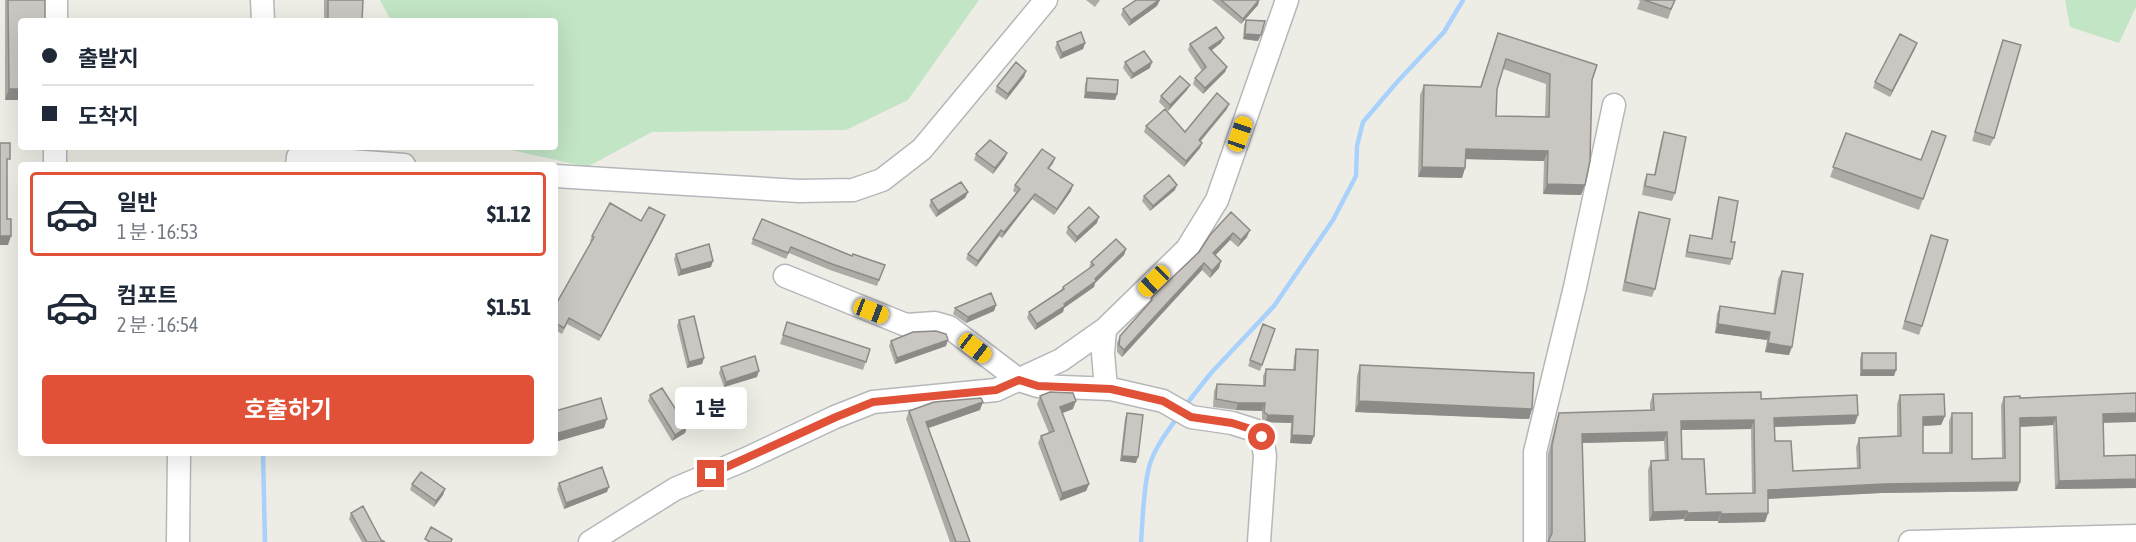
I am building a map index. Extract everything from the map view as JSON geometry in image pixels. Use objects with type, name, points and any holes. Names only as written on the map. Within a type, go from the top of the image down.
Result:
[{"type":"street","points":[[56,0],[56,18]]},
{"type":"street","points":[[262,0],[263,18]]},
{"type":"street","points":[[558,176],[800,191],[853,190],[882,180],[922,149],[1046,0]]},
{"type":"street","points":[[590,542],[675,489],[873,402],[996,390],[1061,360],[1105,329],[1187,249],[1217,200],[1287,0]]},
{"type":"street","points":[[1535,542],[1535,452],[1575,286],[1614,105]]},
{"type":"street","points":[[296,156],[368,162]]},
{"type":"street","points":[[785,276],[906,325],[935,323],[949,327],[1019,380],[1038,386],[1106,389],[1163,401],[1191,417],[1232,423],[1254,430],[1262,437],[1265,456],[1259,542]]},
{"type":"street","points":[[1105,329],[1103,353],[1106,389]]},
{"type":"street","points":[[178,542],[179,456]]},
{"type":"street","points":[[1910,542],[2136,536]]},
{"type":"green space","points":[[380,0],[979,0],[908,100],[846,130],[652,132],[587,167],[511,150],[558,150],[558,18],[389,18]]},
{"type":"green space","points":[[2065,0],[2136,0],[2136,7],[2119,43],[2070,27]]},
{"type":"building","points":[[8,0],[45,0],[45,18],[18,18],[18,89],[9,89]]},
{"type":"building","points":[[328,0],[363,0],[362,18],[328,18]]},
{"type":"building","points":[[1136,0],[1159,0],[1131,20],[1123,9]]},
{"type":"building","points":[[1221,0],[1259,0],[1243,19]]},
{"type":"building","points":[[1644,0],[1675,0],[1671,9]]},
{"type":"building","points":[[1246,20],[1265,21],[1261,35],[1245,34]]},
{"type":"building","points":[[1216,27],[1224,38],[1209,48],[1227,67],[1205,88],[1195,78],[1206,67],[1190,44]]},
{"type":"building","points":[[1081,32],[1085,43],[1062,53],[1057,42]]},
{"type":"building","points":[[1498,33],[1597,65],[1592,80],[1590,161],[1585,185],[1547,184],[1548,151],[1466,149],[1465,168],[1422,167],[1424,85],[1481,87]],"holes":[[[1506,59],[1550,74],[1549,117],[1496,116],[1497,89]]]},
{"type":"building","points":[[1900,34],[1917,43],[1892,91],[1875,82]]},
{"type":"building","points":[[2003,40],[2021,45],[1994,138],[1975,132]]},
{"type":"building","points":[[1144,51],[1152,62],[1133,74],[1125,62]]},
{"type":"building","points":[[1016,62],[1026,71],[1008,94],[997,86]]},
{"type":"building","points":[[1180,76],[1190,85],[1170,105],[1161,96]]},
{"type":"building","points":[[1087,78],[1118,80],[1117,94],[1086,92]]},
{"type":"building","points":[[1217,93],[1229,104],[1199,140],[1202,143],[1186,161],[1146,126],[1165,109],[1185,132]]},
{"type":"building","points":[[1932,131],[1946,136],[1923,199],[1833,167],[1846,133],[1921,160]]},
{"type":"building","points":[[1664,132],[1686,137],[1675,193],[1645,186],[1647,174],[1655,175]]},
{"type":"building","points":[[990,140],[1007,153],[995,168],[976,154]]},
{"type":"building","points":[[0,143],[10,143],[10,159],[7,159],[7,219],[11,219],[11,236],[0,236]]},
{"type":"building","points":[[1042,149],[1055,158],[1048,168],[1073,185],[1057,209],[1035,194],[1004,232],[1001,230],[978,261],[968,254],[1020,189],[1015,185]]},
{"type":"building","points":[[1169,175],[1177,185],[1153,206],[1144,196]]},
{"type":"building","points":[[961,182],[968,192],[938,211],[931,200]]},
{"type":"building","points":[[1719,197],[1738,201],[1731,242],[1735,242],[1732,259],[1687,252],[1690,235],[1712,239]]},
{"type":"building","points":[[610,203],[641,221],[649,207],[665,215],[601,336],[569,318],[564,328],[558,325],[558,301],[594,237],[592,236]]},
{"type":"building","points":[[1089,207],[1099,217],[1077,237],[1068,227]]},
{"type":"building","points":[[1231,212],[1250,230],[1241,240],[1233,233],[1213,253],[1221,261],[1212,271],[1204,263],[1124,350],[1119,345],[1120,336],[1154,295],[1199,252],[1210,235]]},
{"type":"building","points":[[1639,212],[1670,219],[1655,289],[1625,282]]},
{"type":"building","points":[[762,219],[852,256],[853,254],[885,265],[879,280],[791,247],[788,253],[753,239]]},
{"type":"building","points":[[1931,235],[1948,240],[1922,326],[1905,321]]},
{"type":"building","points":[[1116,239],[1126,249],[1095,279],[1096,281],[1064,304],[1065,306],[1037,324],[1029,312],[1064,289],[1063,287],[1094,265],[1091,262]]},
{"type":"building","points":[[709,244],[713,261],[681,270],[676,254]]},
{"type":"building","points":[[1782,271],[1803,274],[1792,347],[1768,343],[1770,332],[1718,324],[1720,306],[1775,314]]},
{"type":"building","points":[[991,293],[996,305],[968,317],[955,308]]},
{"type":"building","points":[[694,316],[704,358],[689,362],[679,320]]},
{"type":"building","points":[[787,322],[870,349],[866,362],[783,335]]},
{"type":"building","points":[[1263,324],[1275,329],[1262,365],[1250,360]]},
{"type":"building","points":[[936,331],[946,334],[948,340],[897,358],[891,341],[913,332]]},
{"type":"building","points":[[1296,349],[1318,350],[1314,436],[1292,435],[1293,416],[1268,415],[1264,412],[1265,403],[1238,403],[1216,399],[1217,384],[1265,386],[1266,369],[1295,370]]},
{"type":"building","points":[[1862,353],[1896,353],[1896,370],[1862,370]]},
{"type":"building","points":[[755,356],[759,371],[726,382],[721,367]]},
{"type":"building","points":[[1360,365],[1534,373],[1532,409],[1359,401]]},
{"type":"building","points":[[662,388],[687,427],[675,435],[650,395]]},
{"type":"building","points":[[1050,392],[1073,393],[1076,401],[1060,407],[1089,484],[1062,493],[1041,436],[1054,431],[1040,396]]},
{"type":"building","points":[[1761,392],[1761,399],[1857,395],[1858,415],[1774,418],[1775,441],[1791,441],[1793,471],[1860,468],[1859,438],[1901,436],[1900,395],[1944,394],[1945,416],[1923,417],[1923,453],[1952,453],[1952,413],[1972,413],[1972,459],[2005,458],[2004,397],[2136,393],[2136,413],[2103,414],[2104,456],[2136,455],[2136,479],[2059,481],[2056,417],[2020,418],[2020,482],[1884,484],[1768,490],[1768,513],[1653,512],[1651,461],[1668,460],[1667,432],[1582,434],[1585,542],[1548,542],[1552,533],[1552,445],[1559,413],[1654,410],[1653,394]],"holes":[[[1754,420],[1755,493],[1706,494],[1704,459],[1682,459],[1681,421]]]},
{"type":"building","points":[[601,398],[607,419],[558,433],[558,410]]},
{"type":"building","points":[[981,398],[983,402],[926,422],[970,542],[956,542],[909,411],[934,402]]},
{"type":"building","points":[[1127,413],[1143,415],[1138,457],[1122,456]]},
{"type":"building","points":[[602,467],[609,487],[566,503],[559,483]]},
{"type":"building","points":[[421,472],[445,489],[436,501],[412,484]]},
{"type":"building","points":[[363,506],[381,540],[385,542],[367,542],[351,513]]},
{"type":"building","points":[[431,527],[452,539],[451,542],[430,542],[425,539]]},
{"type":"waterway","points":[[1185,406],[1211,373],[1274,306],[1333,220],[1356,176],[1357,146],[1363,122],[1444,32],[1463,0]]},
{"type":"waterway","points":[[1141,542],[1144,495],[1151,460],[1177,418]]},
{"type":"waterway","points":[[263,456],[265,542]]},
{"type":"route","points":[[711,474],[873,402],[996,390],[1019,380],[1038,386],[1111,389],[1163,401],[1191,417],[1232,423],[1254,430],[1262,437]]}]
